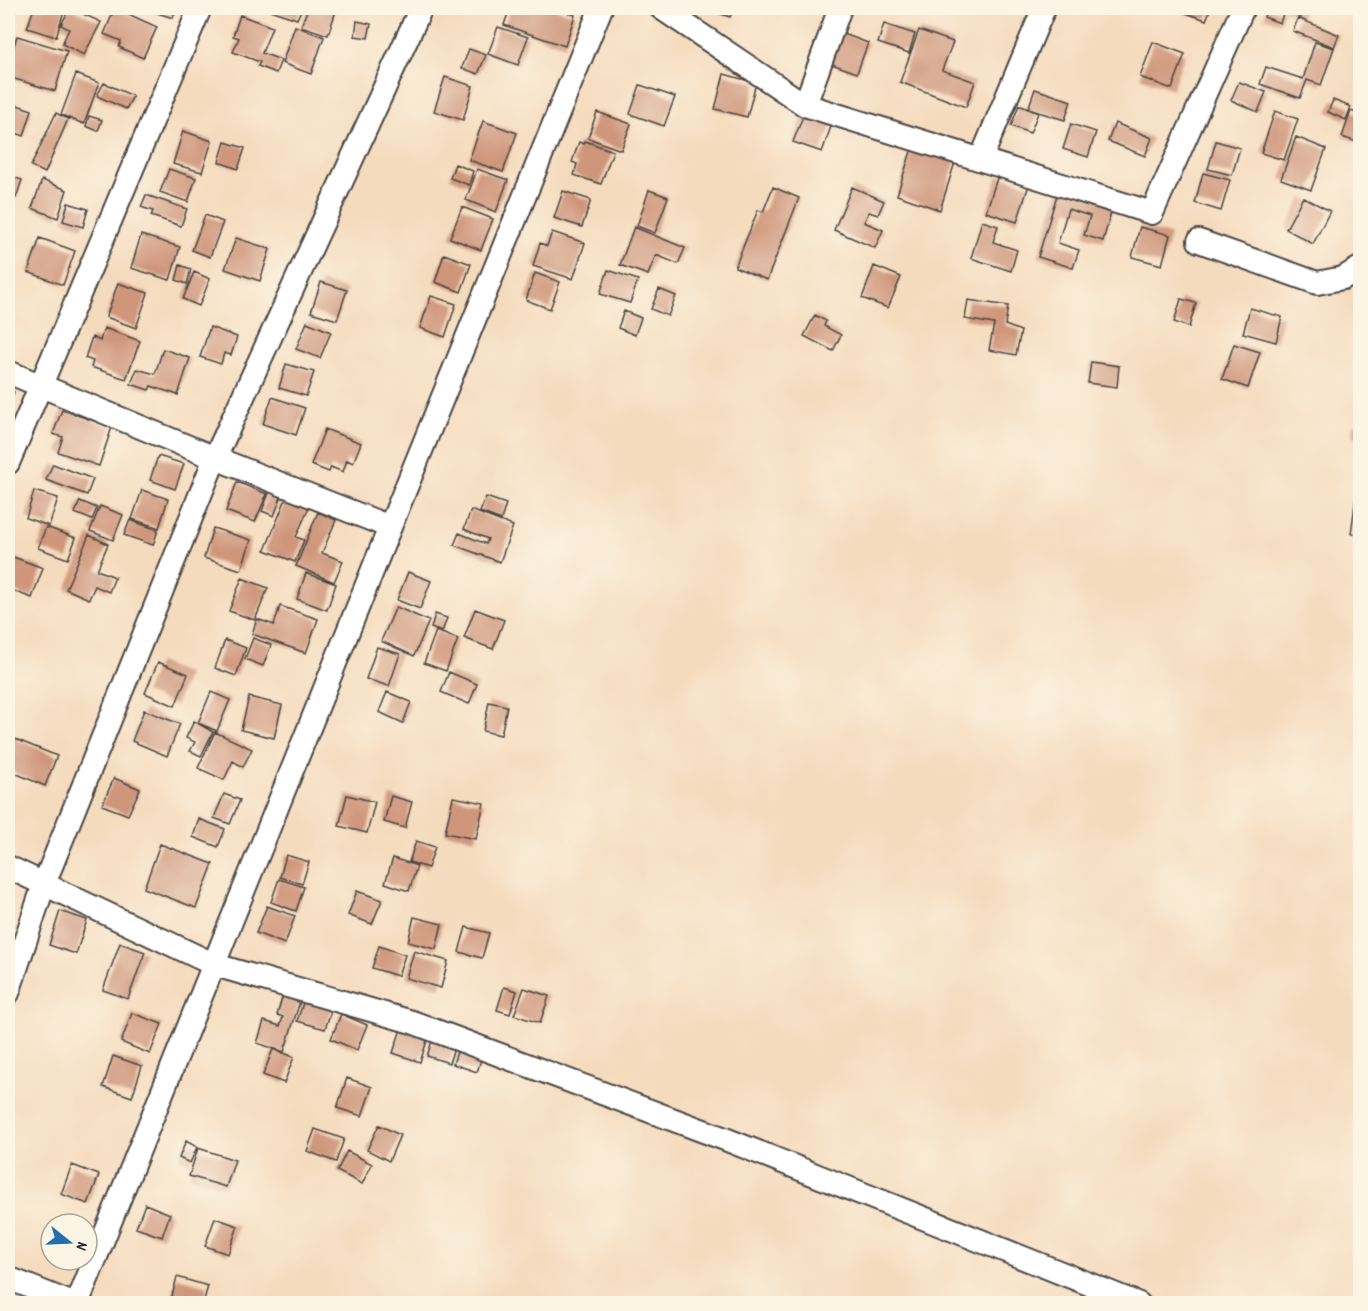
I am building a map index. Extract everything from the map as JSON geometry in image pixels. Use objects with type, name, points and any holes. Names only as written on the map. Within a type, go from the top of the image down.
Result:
[{"type":"street","points":[[8,463],[200,8]]},
{"type":"street","points":[[8,993],[44,884],[215,458],[421,8]]},
{"type":"street","points":[[8,1278],[75,1304],[215,965],[601,8]]},
{"type":"street","points":[[661,8],[806,105],[1152,213],[1243,8]]},
{"type":"street","points":[[806,105],[840,8]]},
{"type":"street","points":[[981,159],[1044,8]]},
{"type":"street","points":[[1199,241],[1317,283],[1342,278],[1360,268]]},
{"type":"street","points":[[8,372],[215,458],[390,527]]},
{"type":"street","points":[[8,867],[215,965],[412,1022],[725,1139],[1139,1304]]},
{"type":"building","points":[[34,8],[65,8],[56,37],[27,28]]},
{"type":"building","points":[[70,8],[101,22],[84,55],[62,44],[69,29],[61,25]]},
{"type":"building","points":[[115,8],[157,27],[143,58],[119,47],[121,41],[104,34]]},
{"type":"building","points":[[142,8],[176,8],[173,18]]},
{"type":"building","points":[[264,8],[302,8],[297,19]]},
{"type":"building","points":[[308,8],[337,8],[328,35],[301,26]]},
{"type":"building","points":[[510,8],[553,8],[575,15],[565,46],[504,25]]},
{"type":"building","points":[[704,8],[734,8],[730,17]]},
{"type":"building","points":[[1171,8],[1211,8],[1206,20]]},
{"type":"building","points":[[1267,8],[1284,11],[1280,23],[1264,17]]},
{"type":"building","points":[[1279,8],[1305,8],[1301,17]]},
{"type":"building","points":[[240,15],[272,27],[262,53],[281,60],[276,73],[258,66],[260,62],[233,52],[239,38],[233,36]]},
{"type":"building","points":[[1298,18],[1339,35],[1334,47],[1293,31]]},
{"type":"building","points":[[357,21],[371,24],[368,38],[355,36]]},
{"type":"building","points":[[884,24],[915,34],[909,53],[878,43]]},
{"type":"building","points":[[295,26],[324,37],[311,74],[282,63]]},
{"type":"building","points":[[498,27],[528,37],[518,65],[488,54]]},
{"type":"building","points":[[919,30],[953,42],[942,70],[975,82],[966,107],[900,82]]},
{"type":"building","points":[[841,33],[868,43],[857,73],[829,63]]},
{"type":"building","points":[[17,36],[67,51],[55,91],[8,77],[8,65]]},
{"type":"building","points":[[1153,42],[1185,54],[1172,89],[1140,77]]},
{"type":"building","points":[[1315,42],[1334,48],[1321,85],[1307,80],[1300,98],[1260,84],[1266,67],[1303,79]]},
{"type":"building","points":[[469,49],[486,55],[478,74],[462,68]]},
{"type":"building","points":[[76,74],[99,83],[84,124],[61,115]]},
{"type":"building","points":[[724,74],[756,83],[747,117],[715,109]]},
{"type":"building","points":[[445,77],[473,86],[463,120],[434,111]]},
{"type":"building","points":[[1239,82],[1266,92],[1258,112],[1231,100]]},
{"type":"building","points":[[104,83],[133,96],[126,109],[97,96]]},
{"type":"building","points":[[640,85],[675,97],[664,126],[630,114]]},
{"type":"building","points":[[1035,89],[1071,101],[1065,120],[1028,109]]},
{"type":"building","points":[[1333,100],[1351,107],[1346,120],[1328,112]]},
{"type":"building","points":[[8,102],[32,110],[24,136],[8,130]]},
{"type":"building","points":[[1019,105],[1038,113],[1030,133],[1011,126]]},
{"type":"building","points":[[805,111],[833,121],[822,152],[793,142]]},
{"type":"building","points":[[1275,111],[1298,119],[1284,160],[1261,153]]},
{"type":"building","points":[[1351,111],[1360,114],[1360,143],[1342,137]]},
{"type":"building","points":[[597,112],[631,124],[621,150],[588,138]]},
{"type":"building","points":[[56,113],[68,119],[45,173],[31,166]]},
{"type":"building","points":[[89,116],[102,120],[98,131],[86,126]]},
{"type":"building","points":[[483,121],[517,133],[503,172],[469,160]]},
{"type":"building","points":[[1115,123],[1152,138],[1145,156],[1108,141]]},
{"type":"building","points":[[1071,124],[1096,132],[1088,157],[1063,149]]},
{"type":"building","points":[[183,131],[212,141],[202,172],[173,164]]},
{"type":"building","points":[[1296,137],[1326,149],[1311,190],[1281,179]]},
{"type":"building","points":[[585,141],[613,151],[601,184],[574,175],[577,164],[572,162],[579,142],[584,144]]},
{"type":"building","points":[[1216,141],[1240,148],[1232,175],[1208,169]]},
{"type":"building","points":[[225,142],[245,148],[238,169],[219,162]]},
{"type":"building","points":[[913,145],[956,159],[940,210],[897,195]]},
{"type":"building","points":[[455,164],[473,171],[469,185],[450,178]]},
{"type":"building","points":[[169,169],[196,178],[188,202],[160,192]]},
{"type":"building","points":[[477,169],[508,180],[496,212],[466,200]]},
{"type":"building","points":[[1203,173],[1230,180],[1221,211],[1195,203]]},
{"type":"building","points":[[998,175],[1029,185],[1017,222],[986,212]]},
{"type":"building","points":[[10,176],[22,180],[16,198],[8,195]]},
{"type":"building","points":[[42,180],[67,190],[58,218],[32,208]]},
{"type":"building","points":[[1060,185],[1114,202],[1103,241],[1084,235],[1090,216],[1068,209],[1058,243],[1079,250],[1073,268],[1038,257]]},
{"type":"building","points":[[773,187],[799,198],[767,280],[735,267],[758,210],[763,212]]},
{"type":"building","points":[[852,187],[884,201],[878,215],[869,212],[864,222],[883,230],[875,248],[834,230]]},
{"type":"building","points":[[649,190],[668,197],[655,233],[637,226]]},
{"type":"building","points":[[563,191],[591,200],[582,227],[554,218]]},
{"type":"building","points":[[146,195],[187,209],[181,226],[151,216],[153,211],[141,207]]},
{"type":"building","points":[[1303,197],[1330,211],[1313,244],[1286,229]]},
{"type":"building","points":[[68,203],[88,209],[83,227],[63,221]]},
{"type":"building","points":[[462,207],[493,219],[481,250],[450,238]]},
{"type":"building","points":[[205,215],[223,222],[210,257],[192,250]]},
{"type":"building","points":[[982,221],[998,226],[993,242],[1017,250],[1011,271],[971,258]]},
{"type":"building","points":[[634,227],[685,248],[678,264],[656,255],[648,275],[620,265]]},
{"type":"building","points":[[1140,227],[1170,235],[1162,265],[1132,257]]},
{"type":"building","points":[[552,232],[585,243],[573,279],[533,266],[540,243],[547,246]]},
{"type":"building","points":[[141,235],[180,247],[170,280],[131,268]]},
{"type":"building","points":[[40,238],[75,251],[63,285],[28,272]]},
{"type":"building","points":[[236,238],[270,249],[260,281],[225,269]]},
{"type":"building","points":[[444,254],[471,264],[461,292],[435,282]]},
{"type":"building","points":[[180,265],[191,269],[187,284],[176,280]]},
{"type":"building","points":[[874,266],[901,277],[888,308],[862,298]]},
{"type":"building","points":[[608,270],[638,280],[630,303],[600,294]]},
{"type":"building","points":[[194,272],[210,279],[199,306],[183,299]]},
{"type":"building","points":[[535,273],[560,282],[550,309],[526,300]]},
{"type":"building","points":[[321,282],[347,290],[337,320],[311,312]]},
{"type":"building","points":[[118,283],[148,293],[136,328],[106,317]]},
{"type":"building","points":[[659,289],[676,296],[668,316],[651,309]]},
{"type":"building","points":[[431,296],[456,304],[445,337],[420,328]]},
{"type":"building","points":[[1181,299],[1196,303],[1189,327],[1174,322]]},
{"type":"building","points":[[968,300],[1008,306],[1005,325],[1021,331],[1016,355],[989,350],[994,324],[965,319]]},
{"type":"building","points":[[1250,308],[1282,317],[1276,342],[1243,333]]},
{"type":"building","points":[[624,311],[641,318],[635,335],[618,328]]},
{"type":"building","points":[[815,315],[826,321],[824,326],[841,335],[833,351],[804,336]]},
{"type":"building","points":[[307,322],[331,332],[320,358],[296,349]]},
{"type":"building","points":[[210,327],[237,337],[231,355],[224,353],[221,364],[200,357]]},
{"type":"building","points":[[104,328],[140,341],[126,379],[91,367],[93,361],[85,358],[92,337],[100,341]]},
{"type":"building","points":[[1234,344],[1260,352],[1248,388],[1222,379]]},
{"type":"building","points":[[163,349],[190,358],[178,395],[151,386],[149,390],[131,384],[137,369],[155,374]]},
{"type":"building","points":[[1091,362],[1119,366],[1117,387],[1088,383]]},
{"type":"building","points":[[286,364],[314,372],[306,396],[279,388]]},
{"type":"building","points":[[8,389],[14,392],[8,410]]},
{"type":"building","points":[[272,397],[305,408],[296,435],[263,424]]},
{"type":"building","points":[[62,410],[112,427],[99,466],[58,452],[63,437],[53,434]]},
{"type":"building","points":[[1354,424],[1360,424],[1360,437],[1353,437]]},
{"type":"building","points":[[325,429],[361,443],[353,463],[347,460],[343,472],[331,467],[329,472],[311,465]]},
{"type":"building","points":[[158,456],[184,464],[175,489],[150,480]]},
{"type":"building","points":[[53,464],[93,479],[87,495],[46,480]]},
{"type":"building","points":[[237,482],[267,494],[255,522],[226,511]]},
{"type":"building","points":[[271,487],[283,492],[274,516],[262,511]]},
{"type":"building","points":[[142,490],[168,499],[159,528],[132,519]]},
{"type":"building","points":[[1357,490],[1360,491],[1360,534],[1351,533]]},
{"type":"building","points":[[34,491],[58,498],[49,526],[26,518]]},
{"type":"building","points":[[289,491],[312,500],[296,537],[304,540],[295,562],[265,550]]},
{"type":"building","points":[[486,497],[506,504],[501,520],[480,512]]},
{"type":"building","points":[[80,501],[97,508],[92,520],[75,513]]},
{"type":"building","points":[[100,506],[123,515],[113,540],[90,531]]},
{"type":"building","points":[[471,510],[513,526],[500,562],[454,545],[459,533],[486,544],[488,539],[464,529]]},
{"type":"building","points":[[318,512],[336,520],[322,553],[343,561],[334,582],[296,566]]},
{"type":"building","points":[[130,520],[158,530],[153,545],[124,535]]},
{"type":"building","points":[[46,527],[76,538],[68,559],[38,548]]},
{"type":"building","points":[[213,528],[251,540],[241,570],[204,558]]},
{"type":"building","points":[[89,535],[108,544],[97,570],[115,577],[109,592],[95,586],[89,599],[66,589]]},
{"type":"building","points":[[8,555],[43,568],[32,598],[8,589]]},
{"type":"building","points":[[408,572],[431,581],[420,609],[397,600]]},
{"type":"building","points":[[306,573],[336,584],[327,610],[297,599]]},
{"type":"building","points":[[242,578],[268,588],[255,620],[229,611]]},
{"type":"building","points":[[280,606],[318,619],[306,653],[252,634],[257,619],[274,625]]},
{"type":"building","points":[[396,607],[429,621],[414,656],[381,641]]},
{"type":"building","points":[[475,609],[504,620],[493,649],[464,638]]},
{"type":"building","points":[[435,614],[447,618],[442,632],[431,628]]},
{"type":"building","points":[[436,631],[458,639],[446,671],[424,663]]},
{"type":"building","points":[[253,638],[271,645],[263,666],[245,659]]},
{"type":"building","points":[[225,640],[246,648],[236,676],[215,668]]},
{"type":"building","points":[[377,647],[400,654],[389,686],[366,679]]},
{"type":"building","points":[[158,662],[188,674],[175,706],[145,693]]},
{"type":"building","points":[[449,672],[477,684],[469,704],[441,692]]},
{"type":"building","points":[[211,692],[230,700],[217,731],[198,723]]},
{"type":"building","points":[[387,692],[411,702],[403,723],[379,712]]},
{"type":"building","points":[[249,697],[282,705],[274,738],[241,730]]},
{"type":"building","points":[[489,702],[507,706],[501,735],[483,731]]},
{"type":"building","points":[[144,710],[180,724],[167,756],[132,741]]},
{"type":"building","points":[[194,721],[213,732],[201,756],[190,751],[195,742],[186,738]]},
{"type":"building","points":[[215,732],[252,749],[243,767],[233,761],[224,780],[198,768]]},
{"type":"building","points":[[8,736],[57,756],[45,786],[8,770]]},
{"type":"building","points":[[114,778],[140,789],[128,815],[102,805]]},
{"type":"building","points":[[224,794],[240,800],[230,824],[214,818]]},
{"type":"building","points":[[347,795],[375,802],[367,833],[339,826]]},
{"type":"building","points":[[391,796],[412,802],[405,828],[384,822]]},
{"type":"building","points":[[453,797],[484,803],[476,839],[445,833]]},
{"type":"building","points":[[199,819],[225,829],[218,847],[193,837]]},
{"type":"building","points":[[416,841],[435,847],[428,868],[409,862]]},
{"type":"building","points":[[160,844],[213,864],[196,908],[144,888]]},
{"type":"building","points":[[286,855],[309,862],[302,884],[280,877]]},
{"type":"building","points":[[393,858],[417,866],[409,891],[385,883]]},
{"type":"building","points":[[279,879],[304,887],[296,911],[271,902]]},
{"type":"building","points":[[357,891],[382,900],[372,924],[348,915]]},
{"type":"building","points":[[267,906],[295,916],[285,944],[256,933]]},
{"type":"building","points":[[60,911],[87,920],[76,954],[49,945]]},
{"type":"building","points":[[414,917],[442,924],[436,949],[408,942]]},
{"type":"building","points":[[466,927],[489,933],[482,958],[459,952]]},
{"type":"building","points":[[120,943],[145,952],[128,999],[103,990]]},
{"type":"building","points":[[379,946],[405,955],[398,976],[372,968]]},
{"type":"building","points":[[414,951],[448,961],[441,988],[406,978]]},
{"type":"building","points":[[504,987],[517,991],[510,1014],[497,1010]]},
{"type":"building","points":[[524,988],[549,996],[540,1023],[514,1015]]},
{"type":"building","points":[[284,991],[302,995],[284,1052],[257,1043],[264,1021],[280,1026],[283,1017],[277,1015]]},
{"type":"building","points":[[305,997],[333,1005],[325,1029],[297,1021]]},
{"type":"building","points":[[132,1013],[162,1024],[150,1054],[121,1042]]},
{"type":"building","points":[[341,1014],[367,1025],[357,1050],[331,1039]]},
{"type":"building","points":[[402,1026],[429,1035],[420,1062],[393,1053]]},
{"type":"building","points":[[433,1038],[455,1045],[449,1063],[427,1056]]},
{"type":"building","points":[[460,1043],[484,1051],[477,1072],[453,1064]]},
{"type":"building","points":[[273,1049],[294,1057],[284,1083],[263,1075]]},
{"type":"building","points":[[113,1056],[142,1066],[132,1097],[103,1087]]},
{"type":"building","points":[[347,1078],[372,1087],[362,1116],[337,1108]]},
{"type":"building","points":[[379,1125],[400,1135],[389,1161],[367,1150]]},
{"type":"building","points":[[315,1129],[344,1139],[336,1162],[307,1151]]},
{"type":"building","points":[[186,1141],[197,1147],[190,1163],[179,1158]]},
{"type":"building","points":[[198,1148],[235,1160],[226,1187],[189,1176]]},
{"type":"building","points":[[347,1151],[372,1164],[362,1184],[337,1171]]},
{"type":"building","points":[[72,1165],[99,1175],[88,1204],[61,1194]]},
{"type":"building","points":[[145,1204],[170,1214],[162,1237],[136,1228]]},
{"type":"building","points":[[215,1218],[238,1226],[228,1254],[205,1246]]},
{"type":"building","points":[[177,1277],[208,1286],[203,1304],[170,1304]]}]
